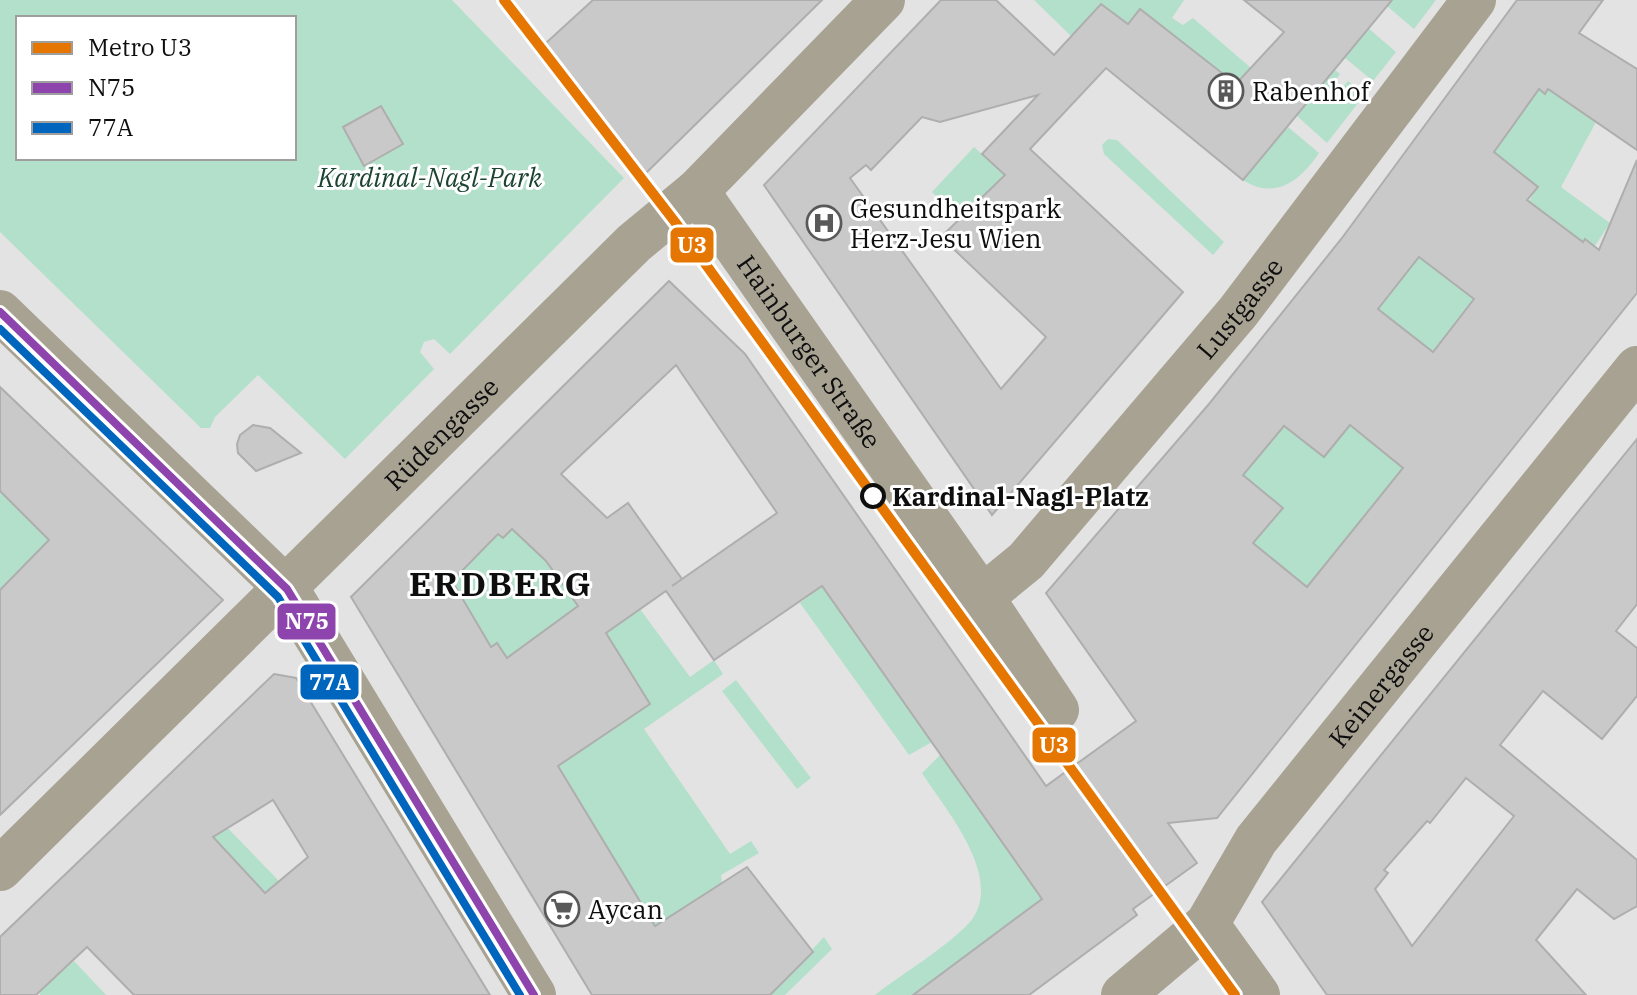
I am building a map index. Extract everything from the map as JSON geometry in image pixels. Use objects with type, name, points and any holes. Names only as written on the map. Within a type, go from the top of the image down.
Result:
[{"type":"street","name":"Rüdengasse","points":[[0,869],[287,589],[634,243],[697,191],[883,0]]},
{"type":"street","name":"Lustgasse","points":[[982,597],[1026,561],[1238,312],[1474,0]]},
{"type":"street","name":"Hainburger Straße","points":[[697,191],[982,597],[1057,710]]},
{"type":"street","points":[[0,312],[287,589],[534,995]]},
{"type":"street","name":"Keinergasse","points":[[1123,995],[1207,924],[1256,840],[1637,368]]},
{"type":"street","points":[[1207,924],[1258,995]]},
{"type":"green space","name":"Kardinal-Nagl-Park","points":[[0,0],[452,0],[624,178],[450,354],[434,339],[424,342],[420,352],[434,369],[345,459],[258,375],[215,417],[210,428],[201,428],[0,232]]},
{"type":"green space","points":[[1034,0],[1184,0],[1172,18],[1183,25],[1193,18],[1251,68],[1236,84],[1140,9],[1128,24],[1101,4],[1071,36]]},
{"type":"green space","points":[[1392,0],[1436,0],[1414,29],[1387,6]]},
{"type":"green space","points":[[1368,28],[1396,52],[1373,81],[1344,57]]},
{"type":"green space","points":[[1335,70],[1340,74],[1335,81],[1343,87],[1348,81],[1365,94],[1327,143],[1297,116]]},
{"type":"green space","points":[[1551,85],[1563,99],[1596,122],[1561,187],[1610,223],[1595,246],[1585,239],[1542,293],[1415,471],[1383,492],[1306,591],[1253,543],[1283,508],[1264,492],[1254,503],[1228,492],[1295,410],[1350,425],[1365,437],[1367,321],[1429,241],[1541,211],[1529,202],[1537,186],[1516,170],[1489,160],[1539,89],[1545,94]]},
{"type":"green space","points":[[1288,127],[1319,153],[1312,163],[1295,179],[1276,188],[1255,186],[1243,180]]},
{"type":"green space","points":[[1108,139],[1117,140],[1224,242],[1213,255],[1104,154],[1102,145]]},
{"type":"green space","points":[[974,147],[1005,175],[962,221],[932,192]]},
{"type":"green space","points":[[0,491],[50,541],[0,591]]},
{"type":"green space","points":[[512,529],[546,561],[578,606],[507,658],[497,644],[491,647],[472,615],[453,626],[434,598],[498,534],[503,538]]},
{"type":"green space","points":[[822,586],[932,742],[909,755],[800,603]]},
{"type":"green space","points":[[640,609],[690,677],[714,660],[723,674],[644,729],[730,854],[751,841],[759,853],[721,875],[722,883],[655,926],[559,766],[650,704],[606,633]]},
{"type":"green space","points":[[736,680],[811,778],[797,789],[722,691]]},
{"type":"green space","points":[[941,754],[1051,893],[913,995],[875,995],[960,932],[979,906],[981,886],[968,845],[922,773]]},
{"type":"green space","points":[[219,819],[279,881],[265,893],[229,854],[205,849]]},
{"type":"green space","points":[[824,937],[832,949],[785,995],[770,995]]},
{"type":"green space","points":[[74,961],[106,995],[40,995],[40,991]]},
{"type":"building","points":[[593,0],[822,0],[645,174],[536,52]]},
{"type":"building","points":[[941,0],[996,0],[1054,55],[1101,4],[1128,24],[1140,9],[1236,84],[1284,32],[1244,0],[1392,0],[1243,180],[1106,68],[1030,149],[1183,292],[992,515],[764,185]],"holes":[[[1038,95],[982,154],[1005,175],[941,237],[1046,337],[1001,389],[850,178],[866,165],[871,170],[922,117],[940,122]]]},
{"type":"building","points":[[1517,0],[1603,0],[1579,33],[1637,69],[1637,150],[1548,89],[1545,94],[1539,89],[1494,152],[1538,187],[1527,200],[1583,242],[1585,239],[1599,250],[1637,160],[1637,293],[1217,818],[1168,823],[1197,863],[1133,909],[1137,915],[1029,995],[913,995],[1042,899],[822,586],[714,660],[666,591],[606,633],[650,704],[558,766],[655,926],[747,867],[813,952],[770,995],[592,995],[351,597],[669,281],[745,354],[1046,786],[1136,721],[1046,593],[1209,404],[1342,238]],"holes":[[[1419,257],[1474,299],[1433,352],[1378,309]],[[676,365],[777,513],[672,586],[682,579],[628,503],[607,518],[561,474]],[[1350,425],[1403,468],[1307,587],[1253,543],[1283,508],[1243,475],[1284,426],[1324,457]],[[512,529],[546,561],[578,606],[507,658],[497,643],[491,647],[452,581],[498,534],[503,538]]]},
{"type":"building","points":[[381,106],[403,144],[364,166],[343,127]]},
{"type":"building","points":[[0,387],[223,600],[0,815],[0,590],[49,540],[0,491]]},
{"type":"building","points":[[253,425],[270,428],[301,453],[256,471],[238,453],[237,444],[240,435]]},
{"type":"building","points":[[1637,439],[1637,604],[1616,631],[1637,648],[1637,696],[1602,739],[1543,691],[1500,745],[1637,860],[1637,906],[1614,919],[1577,889],[1536,940],[1586,995],[1327,995],[1262,902]],"holes":[[[1466,778],[1514,816],[1412,946],[1375,889],[1388,873],[1384,870],[1427,821],[1430,823]]]},
{"type":"building","points":[[274,674],[296,678],[490,995],[134,995],[87,947],[36,995],[0,995],[0,937]],"holes":[[[273,800],[308,857],[265,893],[213,837]]]},
{"type":"metro line","name":"U3","points":[[504,0],[675,222],[1235,995]]},
{"type":"transit line","name":"N75","points":[[0,312],[287,589],[534,995]]},
{"type":"transit line","name":"77A","points":[[0,329],[278,597],[520,995]]},
{"type":"place","name":"Rabenhof","points":[[1226,91]]},
{"type":"place","name":"Gesundheitspark Herz-Jesu Wien","points":[[824,223]]},
{"type":"place","name":"Kardinal-Nagl-Platz","points":[[873,496]]},
{"type":"place","name":"Aycan","points":[[562,909]]},
{"type":"district","name":"ERDBERG","points":[[501,583]]}]
